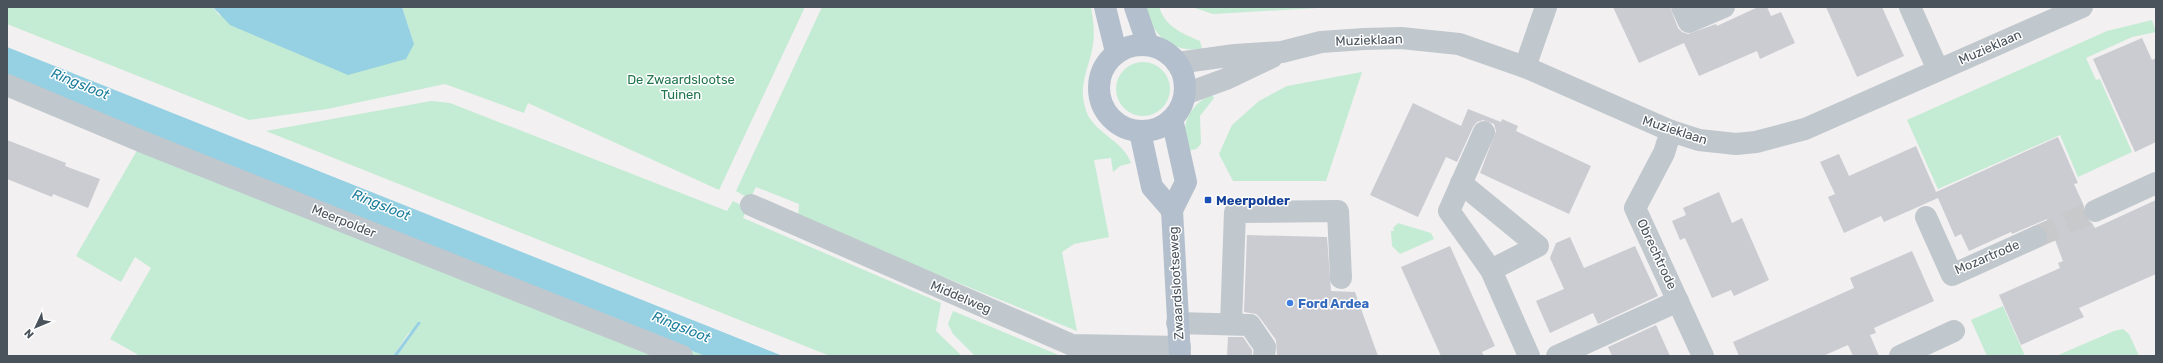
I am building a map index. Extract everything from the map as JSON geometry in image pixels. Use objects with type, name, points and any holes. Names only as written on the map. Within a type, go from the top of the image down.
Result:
[{"type":"main road","points":[[1105,7],[1116,52]]},
{"type":"main road","points":[[1135,7],[1148,45]]},
{"type":"main road","points":[[1148,45],[1169,54],[1177,63],[1182,73],[1185,94],[1178,112],[1172,119],[1157,129],[1140,132],[1117,124],[1108,116],[1098,94],[1101,71],[1107,61],[1116,52],[1126,47],[1148,45]]},
{"type":"main road","name":"Zwaardslootseweg","points":[[1172,119],[1186,182],[1172,210],[1177,323],[1180,352]]},
{"type":"main road","name":"Zwaardslootseweg","points":[[1140,132],[1152,187],[1172,210]]},
{"type":"street","points":[[1525,67],[1546,7]]},
{"type":"street","points":[[1682,7],[1689,22],[1724,7]]},
{"type":"street","points":[[1910,7],[1938,70]]},
{"type":"street","name":"Muzieklaan","points":[[1185,94],[1226,78],[1282,52],[1321,42],[1401,38],[1459,44],[1525,67],[1671,132],[1718,143],[1736,144],[1756,142],[1805,129],[2082,7]]},
{"type":"street","name":"Muzieklaan","points":[[1177,63],[1235,55],[1282,52]]},
{"type":"street","name":"Meerpolder","points":[[7,85],[155,146],[682,356]]},
{"type":"street","points":[[1484,132],[1450,211],[1491,270],[1529,356]]},
{"type":"street","name":"Obrechtrode","points":[[1671,132],[1664,153],[1635,208],[1704,356]]},
{"type":"street","points":[[1461,183],[1538,246],[1491,270]]},
{"type":"street","points":[[2095,211],[2156,183]]},
{"type":"street","name":"Middelweg","points":[[751,205],[1072,345],[1180,352]]},
{"type":"street","points":[[1231,324],[1235,212],[1338,211],[1341,278]]},
{"type":"street","name":"Mozartrode","points":[[1926,217],[1952,275],[2036,237]]},
{"type":"street","points":[[1557,356],[1678,300]]},
{"type":"street","points":[[1177,323],[1250,325],[1265,347],[1264,356]]},
{"type":"street","points":[[1900,356],[1954,331]]},
{"type":"green space","name":"De Zwaardslootse Tuinen","points":[[7,7],[213,7],[219,15],[414,44],[402,7],[805,7],[719,190],[528,103],[524,113],[445,84],[327,109],[249,120],[7,24]]},
{"type":"green space","points":[[822,7],[1091,7],[1094,26],[1094,39],[1092,52],[1085,75],[1083,99],[1085,107],[1088,116],[1100,130],[1121,148],[1131,163],[1120,166],[1113,172],[1111,158],[1094,160],[1109,237],[1074,244],[1062,252],[1077,331],[798,218],[799,204],[756,187],[750,199],[736,191]]},
{"type":"green space","points":[[1143,7],[1159,7],[1162,14],[1170,24],[1181,32],[1200,41],[1202,49],[1181,48],[1172,45],[1158,34]]},
{"type":"green space","points":[[1192,7],[1335,7],[1213,14]]},
{"type":"green space","points":[[2152,20],[2156,32],[2132,37],[2086,58],[2096,80],[2100,79],[2132,152],[2078,177],[2060,135],[1938,189],[1907,120],[2107,31]]},
{"type":"green space","points":[[1143,62],[1153,64],[1162,70],[1168,79],[1170,89],[1168,99],[1162,108],[1153,114],[1143,116],[1133,114],[1124,108],[1118,99],[1116,89],[1118,79],[1124,70],[1133,64]]},
{"type":"green space","points":[[1362,72],[1326,181],[1233,181],[1219,154],[1232,125],[1259,101],[1287,86]]},
{"type":"green space","points":[[7,78],[705,356],[397,356],[420,324],[408,334],[393,356],[136,356],[137,354],[110,339],[151,268],[135,257],[121,282],[76,256],[139,147]]},
{"type":"green space","points":[[1211,94],[1214,98],[1200,116],[1201,144],[1196,149],[1188,151],[1185,126],[1188,118],[1196,105]]},
{"type":"green space","points":[[431,101],[450,103],[727,211],[733,201],[747,208],[743,218],[941,303],[936,331],[962,356],[830,356],[266,131]]},
{"type":"green space","points":[[1398,223],[1431,233],[1434,239],[1400,254],[1392,246],[1391,231],[1394,231],[1393,228]]},
{"type":"green space","points":[[2003,306],[2025,356],[1987,356],[1971,320]]},
{"type":"green space","points":[[953,311],[1061,356],[975,356],[953,334],[948,324]]},
{"type":"green space","points":[[2123,329],[2129,334],[2139,356],[2056,356],[2114,331]]},
{"type":"water","points":[[213,7],[402,7],[414,44],[406,59],[348,75],[230,25]]},
{"type":"water","name":"Ringsloot","points":[[7,47],[783,356],[705,356],[97,115],[7,78]]},
{"type":"water","points":[[418,322],[421,322],[397,356],[393,356]]},
{"type":"building","points":[[1613,7],[1670,7],[1678,28],[1682,32],[1688,34],[1716,24],[1717,26],[1758,7],[1767,7],[1771,16],[1781,12],[1795,43],[1760,59],[1757,51],[1699,76],[1684,43],[1639,63]]},
{"type":"building","points":[[1826,7],[1882,7],[1904,56],[1857,77]]},
{"type":"building","points":[[2142,38],[2152,60],[2156,58],[2156,142],[2135,152],[2093,59]]},
{"type":"building","points":[[1413,103],[1461,126],[1468,109],[1501,122],[1502,119],[1518,126],[1516,131],[1591,166],[1569,214],[1480,173],[1496,131],[1494,124],[1483,120],[1477,122],[1473,127],[1457,162],[1446,157],[1418,217],[1370,195]]},
{"type":"building","points":[[2058,137],[2078,183],[2074,184],[2084,206],[2084,216],[2095,228],[2156,200],[2156,274],[2079,308],[2084,317],[2021,345],[1999,295],[2060,268],[2058,263],[2063,261],[2047,219],[2012,234],[2011,232],[1969,251],[1961,234],[1955,237],[1938,198],[1884,222],[1881,216],[1844,233],[1828,197],[1835,194],[1820,162],[1839,154],[1849,176],[1916,146],[1936,192]]},
{"type":"building","points":[[7,140],[66,163],[65,166],[100,179],[88,208],[53,194],[52,197],[7,179]]},
{"type":"building","points":[[1719,192],[1732,223],[1742,218],[1769,280],[1734,296],[1731,290],[1712,298],[1685,238],[1680,240],[1672,221],[1686,215],[1683,208]]},
{"type":"building","points":[[1247,235],[1327,237],[1331,291],[1355,292],[1378,356],[1277,356],[1276,340],[1260,318],[1256,314],[1244,312]]},
{"type":"building","points":[[1570,237],[1584,268],[1635,246],[1658,296],[1598,324],[1593,313],[1550,333],[1536,301],[1564,289],[1550,258],[1556,243]]},
{"type":"building","points":[[1450,246],[1495,346],[1482,352],[1484,356],[1441,356],[1401,267]]},
{"type":"building","points":[[1912,251],[1934,301],[1874,328],[1876,333],[1870,335],[1879,356],[1853,356],[1848,345],[1823,356],[1739,356],[1733,342],[1854,288],[1850,278]]},
{"type":"building","points":[[1656,325],[1670,356],[1612,356],[1608,347]]},
{"type":"building","points":[[1228,337],[1243,337],[1252,350],[1252,356],[1227,356]]},
{"type":"tunnel","points":[[2036,237],[2095,211]]},
{"type":"place","name":"Meerpolder","points":[[1208,200]]},
{"type":"place","name":"Ford Ardea","points":[[1290,303]]}]
